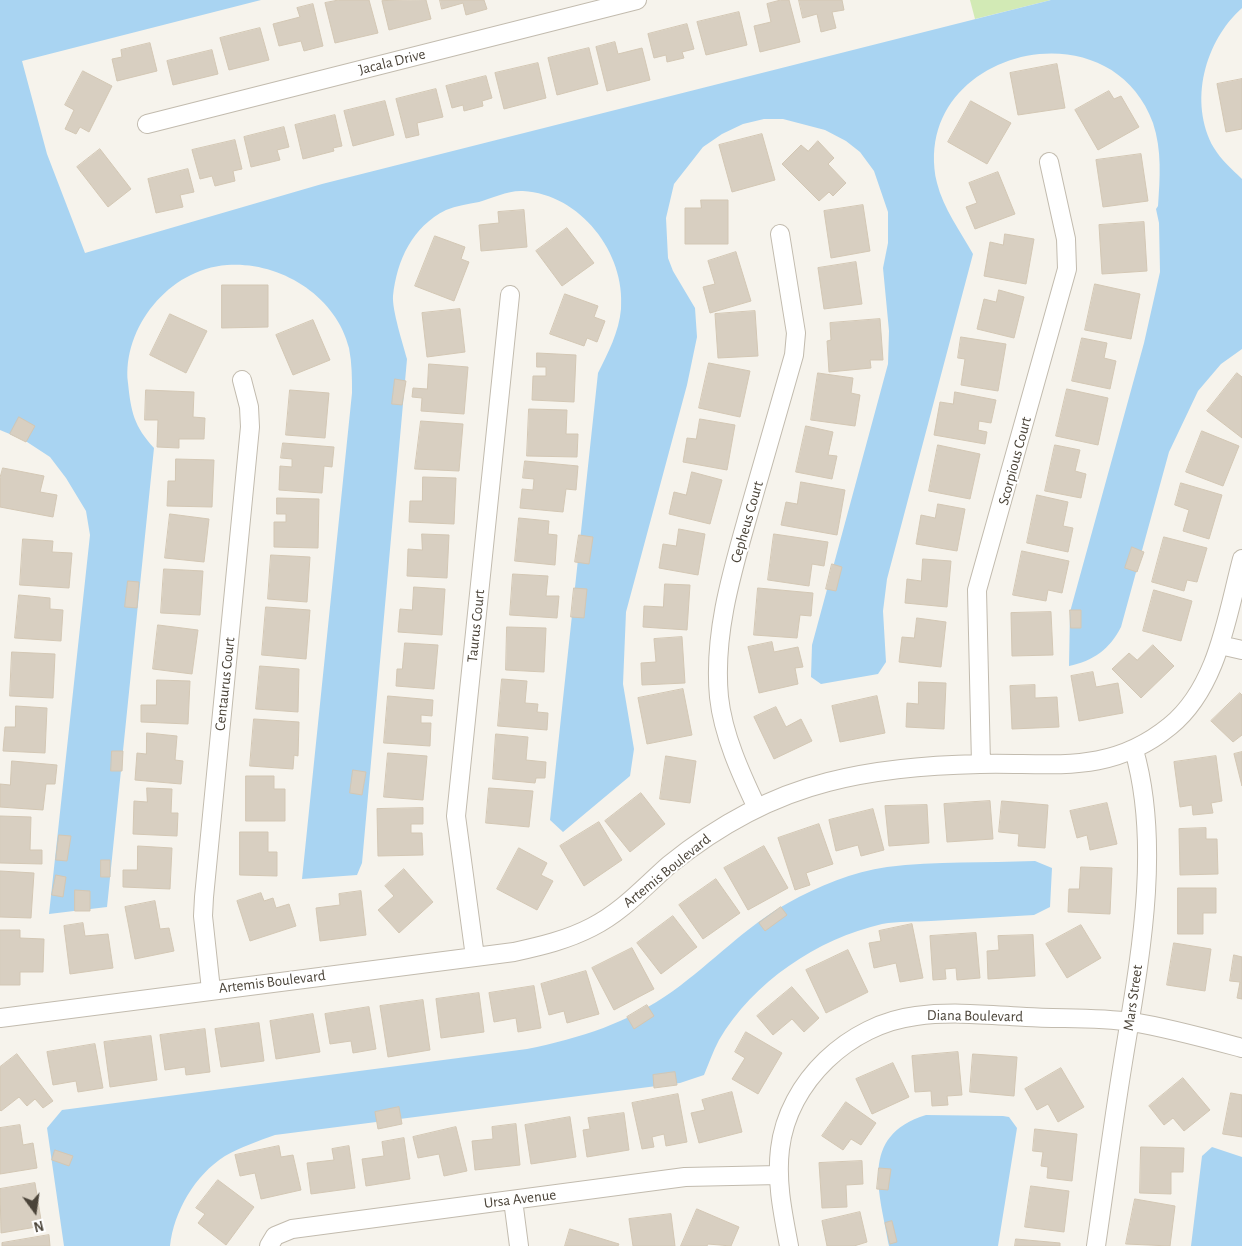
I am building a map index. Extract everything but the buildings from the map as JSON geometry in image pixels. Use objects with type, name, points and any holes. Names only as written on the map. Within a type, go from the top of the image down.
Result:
[{"type":"street","name":"Jacala Drive","points":[[147,124],[637,0]]},
{"type":"street","name":"Scorpious Court","points":[[982,764],[978,590],[1067,269],[1066,239],[1049,162]]},
{"type":"street","name":"Cepheus Court","points":[[757,808],[746,784],[723,718],[719,698],[718,660],[722,619],[731,579],[794,355],[796,333],[780,234]]},
{"type":"street","name":"Taurus Court","points":[[475,957],[456,816],[510,295]]},
{"type":"street","name":"Centaurus Court","points":[[211,990],[203,916],[250,428],[249,407],[242,380]]},
{"type":"street","name":"Artemis Boulevard","points":[[0,1018],[514,952],[544,945],[592,927],[630,901],[697,843],[726,824],[757,808],[800,790],[857,775],[916,767],[982,764],[1087,764],[1109,760],[1134,750],[1170,727],[1183,714],[1198,694],[1220,645],[1242,559]]},
{"type":"street","points":[[1220,645],[1242,650]]},
{"type":"street","name":"Mars Street","points":[[1096,1246],[1130,1022],[1146,874],[1144,788],[1134,750]]},
{"type":"street","name":"Diana Boulevard","points":[[789,1246],[778,1174],[783,1132],[796,1100],[819,1067],[834,1053],[868,1030],[891,1021],[916,1016],[948,1014],[1130,1022],[1179,1031],[1242,1048]]},
{"type":"street","name":"Ursa Avenue","points":[[269,1246],[275,1236],[292,1229],[685,1178],[778,1174]]},
{"type":"street","points":[[513,1200],[519,1246]]},
{"type":"green space","points":[[970,0],[1051,0],[975,19]]},
{"type":"water","points":[[0,0],[261,0],[22,61],[47,154],[85,253],[322,184],[1051,0],[1242,0],[1242,8],[1218,37],[1210,55],[1204,73],[1202,111],[1206,130],[1214,148],[1242,179],[1242,349],[1221,364],[1198,391],[1169,452],[1121,627],[1117,635],[1100,653],[1086,661],[1069,666],[1070,612],[1144,343],[1160,272],[1159,223],[1156,209],[1158,206],[1160,175],[1158,143],[1153,123],[1130,85],[1096,62],[1057,54],[1017,58],[981,74],[952,101],[936,138],[937,183],[948,211],[973,254],[887,579],[883,611],[886,662],[878,674],[821,684],[811,677],[812,645],[888,364],[889,331],[883,268],[888,243],[888,212],[874,171],[860,152],[846,141],[825,130],[783,119],[764,119],[743,124],[722,134],[703,147],[674,184],[666,218],[668,258],[673,271],[695,308],[697,337],[687,385],[626,612],[623,684],[634,749],[630,776],[563,832],[550,820],[598,373],[618,326],[621,309],[621,288],[616,267],[607,248],[595,230],[580,215],[563,203],[544,195],[518,191],[446,210],[424,226],[408,246],[398,270],[393,296],[396,318],[407,359],[362,863],[357,875],[302,879],[352,393],[349,348],[342,329],[332,312],[303,285],[285,276],[247,265],[227,265],[206,269],[186,277],[153,305],[141,323],[133,342],[128,362],[128,383],[132,411],[142,433],[154,448],[107,907],[49,914],[90,535],[86,511],[66,478],[50,457],[24,440],[0,430]]},
{"type":"water","points":[[1035,861],[1052,868],[1050,907],[1034,915],[888,923],[834,940],[789,966],[768,982],[750,1000],[733,1019],[719,1040],[704,1075],[680,1083],[275,1135],[225,1156],[204,1173],[181,1207],[172,1233],[170,1246],[64,1246],[47,1128],[62,1110],[527,1049],[566,1040],[621,1021],[656,1002],[673,991],[773,912],[824,885],[861,872],[887,867],[942,863]]},
{"type":"water","points":[[926,1115],[1003,1116],[1009,1117],[1017,1128],[998,1246],[889,1246],[879,1187],[879,1168],[882,1152],[890,1137],[905,1124]]},
{"type":"water","points":[[1212,1147],[1242,1157],[1242,1246],[1191,1246],[1202,1156]]}]
